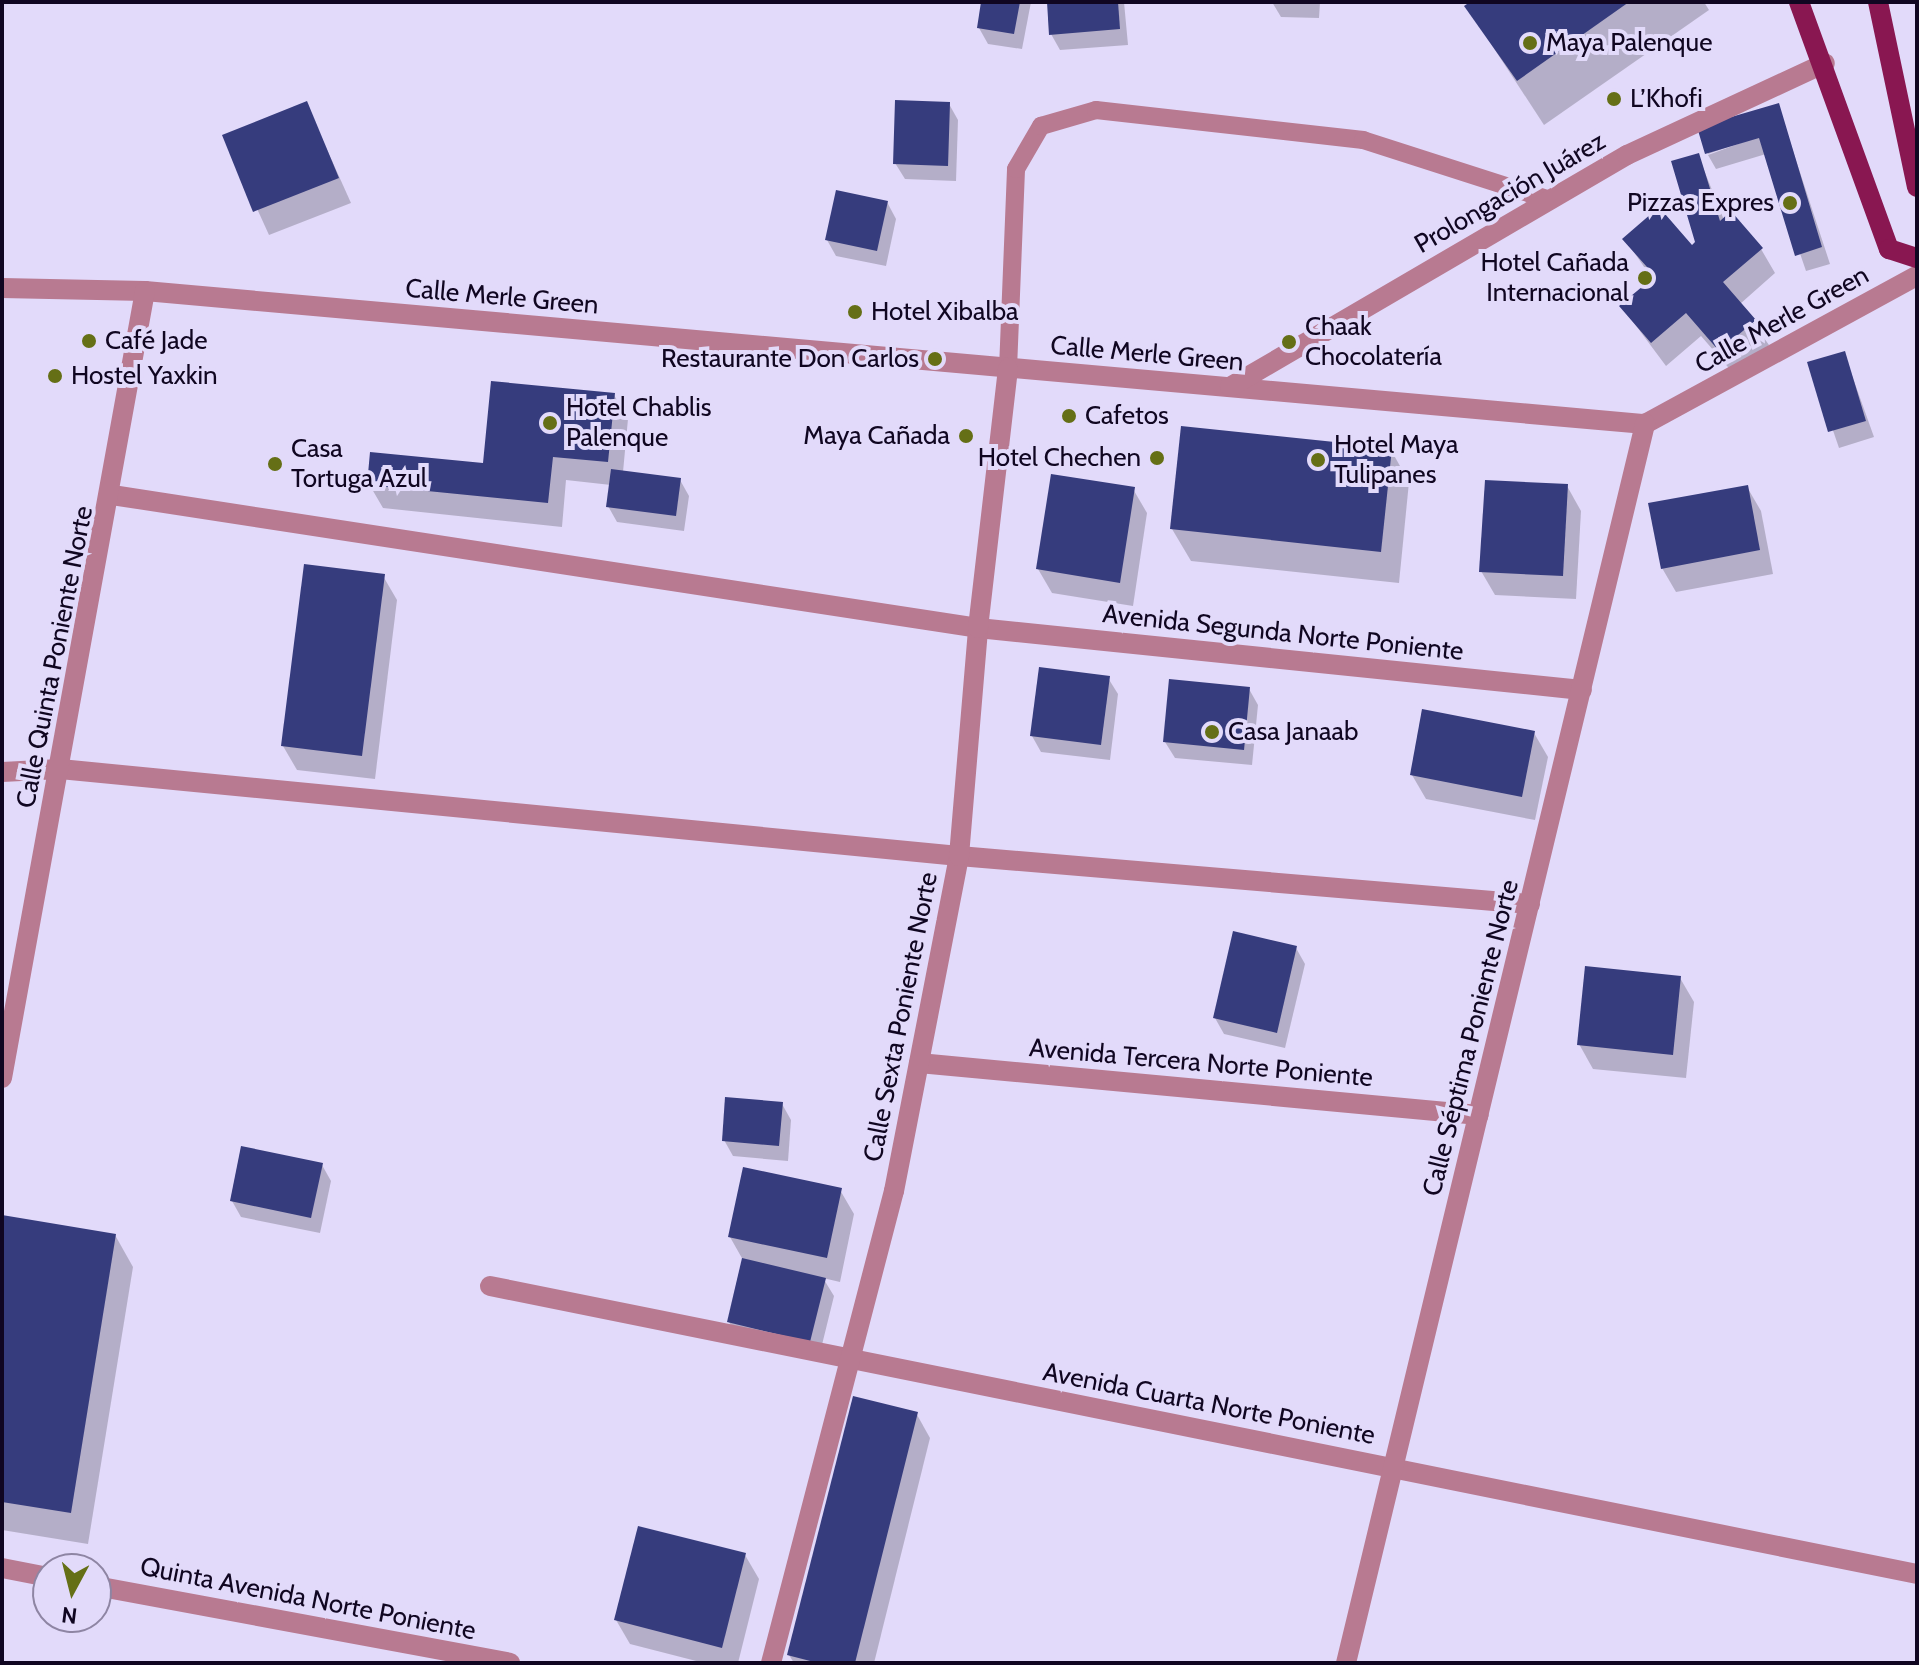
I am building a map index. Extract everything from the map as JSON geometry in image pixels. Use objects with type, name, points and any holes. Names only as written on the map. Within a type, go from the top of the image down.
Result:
[{"type":"main road","points":[[1799,2],[1825,63],[1889,249],[1917,258]]},
{"type":"main road","points":[[1878,2],[1917,187]]},
{"type":"street","name":"Prolongación Juárez","points":[[1230,387],[1627,155],[1825,63]]},
{"type":"street","name":"Calle Merle Green","points":[[2,288],[145,291],[1645,424],[1917,276]]},
{"type":"street","name":"Calle Quinta Poniente Norte","points":[[2,1078],[112,495],[145,291]]},
{"type":"street","name":"Calle Sexta Poniente Norte","points":[[771,1663],[894,1191],[959,856],[978,628],[1008,369]]},
{"type":"street","name":"Calle Séptima Poniente Norte","points":[[1346,1663],[1645,424]]},
{"type":"street","name":"Avenida Segunda Norte Poniente","points":[[112,495],[978,628],[1582,690]]},
{"type":"street","points":[[2,772],[60,769],[959,856],[1530,904]]},
{"type":"street","name":"Avenida Tercera Norte Poniente","points":[[919,1063],[1479,1115]]},
{"type":"street","name":"Avenida Cuarta Norte Poniente","points":[[490,1286],[1917,1574]]},
{"type":"street","points":[[2,1568],[32,1574]]},
{"type":"street","name":"Quinta Avenida Norte Poniente","points":[[112,1589],[510,1663]]},
{"type":"lane","points":[[1008,369],[1016,169],[1041,126],[1096,110],[1363,140],[1550,200]]},
{"type":"building","points":[[981,2],[1020,2],[1014,34],[977,28]]},
{"type":"building","points":[[1047,2],[1118,2],[1120,29],[1049,35]]},
{"type":"building","name":"Maya Palenque","points":[[1470,2],[1629,2],[1517,81],[1464,6]]},
{"type":"building","points":[[895,100],[950,102],[948,166],[893,164]]},
{"type":"building","points":[[307,101],[339,178],[253,212],[222,135]]},
{"type":"building","points":[[1779,103],[1822,247],[1795,256],[1759,138],[1705,154],[1697,127]]},
{"type":"building","points":[[1699,153],[1720,221],[1731,211],[1763,248],[1723,282],[1756,320],[1719,351],[1686,313],[1651,343],[1619,306],[1655,276],[1622,239],[1659,207],[1692,245],[1695,242],[1671,161]]},
{"type":"building","points":[[836,190],[888,201],[877,251],[825,240]]},
{"type":"building","points":[[1845,351],[1866,421],[1828,432],[1807,362]]},
{"type":"building","name":"Hotel Chablis Palenque","points":[[491,381],[615,393],[608,462],[553,457],[548,503],[367,485],[370,452],[483,463]]},
{"type":"building","points":[[1181,426],[1392,448],[1381,552],[1170,529]]},
{"type":"building","name":"Hotel Chablis Palenque","points":[[611,469],[681,478],[676,516],[606,507]]},
{"type":"building","points":[[1051,474],[1135,487],[1120,583],[1036,569]]},
{"type":"building","points":[[1485,480],[1568,484],[1563,576],[1479,572]]},
{"type":"building","points":[[1748,485],[1760,550],[1661,569],[1648,503]]},
{"type":"building","points":[[304,564],[385,574],[362,756],[281,746]]},
{"type":"building","points":[[1039,667],[1110,676],[1101,745],[1030,736]]},
{"type":"building","points":[[1169,679],[1250,687],[1244,750],[1163,742]]},
{"type":"building","points":[[1422,709],[1535,731],[1522,797],[1410,775]]},
{"type":"building","points":[[1233,931],[1297,946],[1277,1033],[1213,1018]]},
{"type":"building","points":[[1585,966],[1681,976],[1673,1055],[1577,1045]]},
{"type":"building","points":[[725,1097],[783,1102],[779,1146],[722,1141]]},
{"type":"building","points":[[241,1146],[323,1163],[311,1218],[230,1201]]},
{"type":"building","points":[[743,1167],[842,1188],[827,1258],[728,1237]]},
{"type":"building","points":[[2,1215],[116,1234],[71,1513],[2,1502]]},
{"type":"building","points":[[742,1258],[826,1278],[810,1342],[727,1322]]},
{"type":"building","points":[[853,1396],[918,1412],[855,1663],[818,1663],[787,1655]]},
{"type":"building","points":[[638,1526],[746,1553],[722,1648],[614,1620]]},
{"type":"place","name":"Maya Palenque","points":[[1530,43]]},
{"type":"place","name":"L’Khofi","points":[[1614,99]]},
{"type":"place","name":"Pizzas Expres","points":[[1790,203]]},
{"type":"place","name":"Hotel Cañada Internacional","points":[[1645,278]]},
{"type":"place","name":"Hotel Xibalba","points":[[855,312]]},
{"type":"place","name":"Café Jade","points":[[89,341]]},
{"type":"place","name":"Chaak Chocolatería","points":[[1289,342]]},
{"type":"place","name":"Restaurante Don Carlos","points":[[935,359]]},
{"type":"place","name":"Hostel Yaxkin","points":[[55,376]]},
{"type":"place","name":"Cafetos","points":[[1069,416]]},
{"type":"place","name":"Hotel Chablis Palenque","points":[[550,423]]},
{"type":"place","name":"Maya Cañada","points":[[966,436]]},
{"type":"place","name":"Hotel Chechen","points":[[1157,458]]},
{"type":"place","name":"Hotel Maya Tulipanes","points":[[1318,460]]},
{"type":"place","name":"Casa Tortuga Azul","points":[[275,464]]},
{"type":"place","name":"Casa Janaab","points":[[1212,732]]}]
